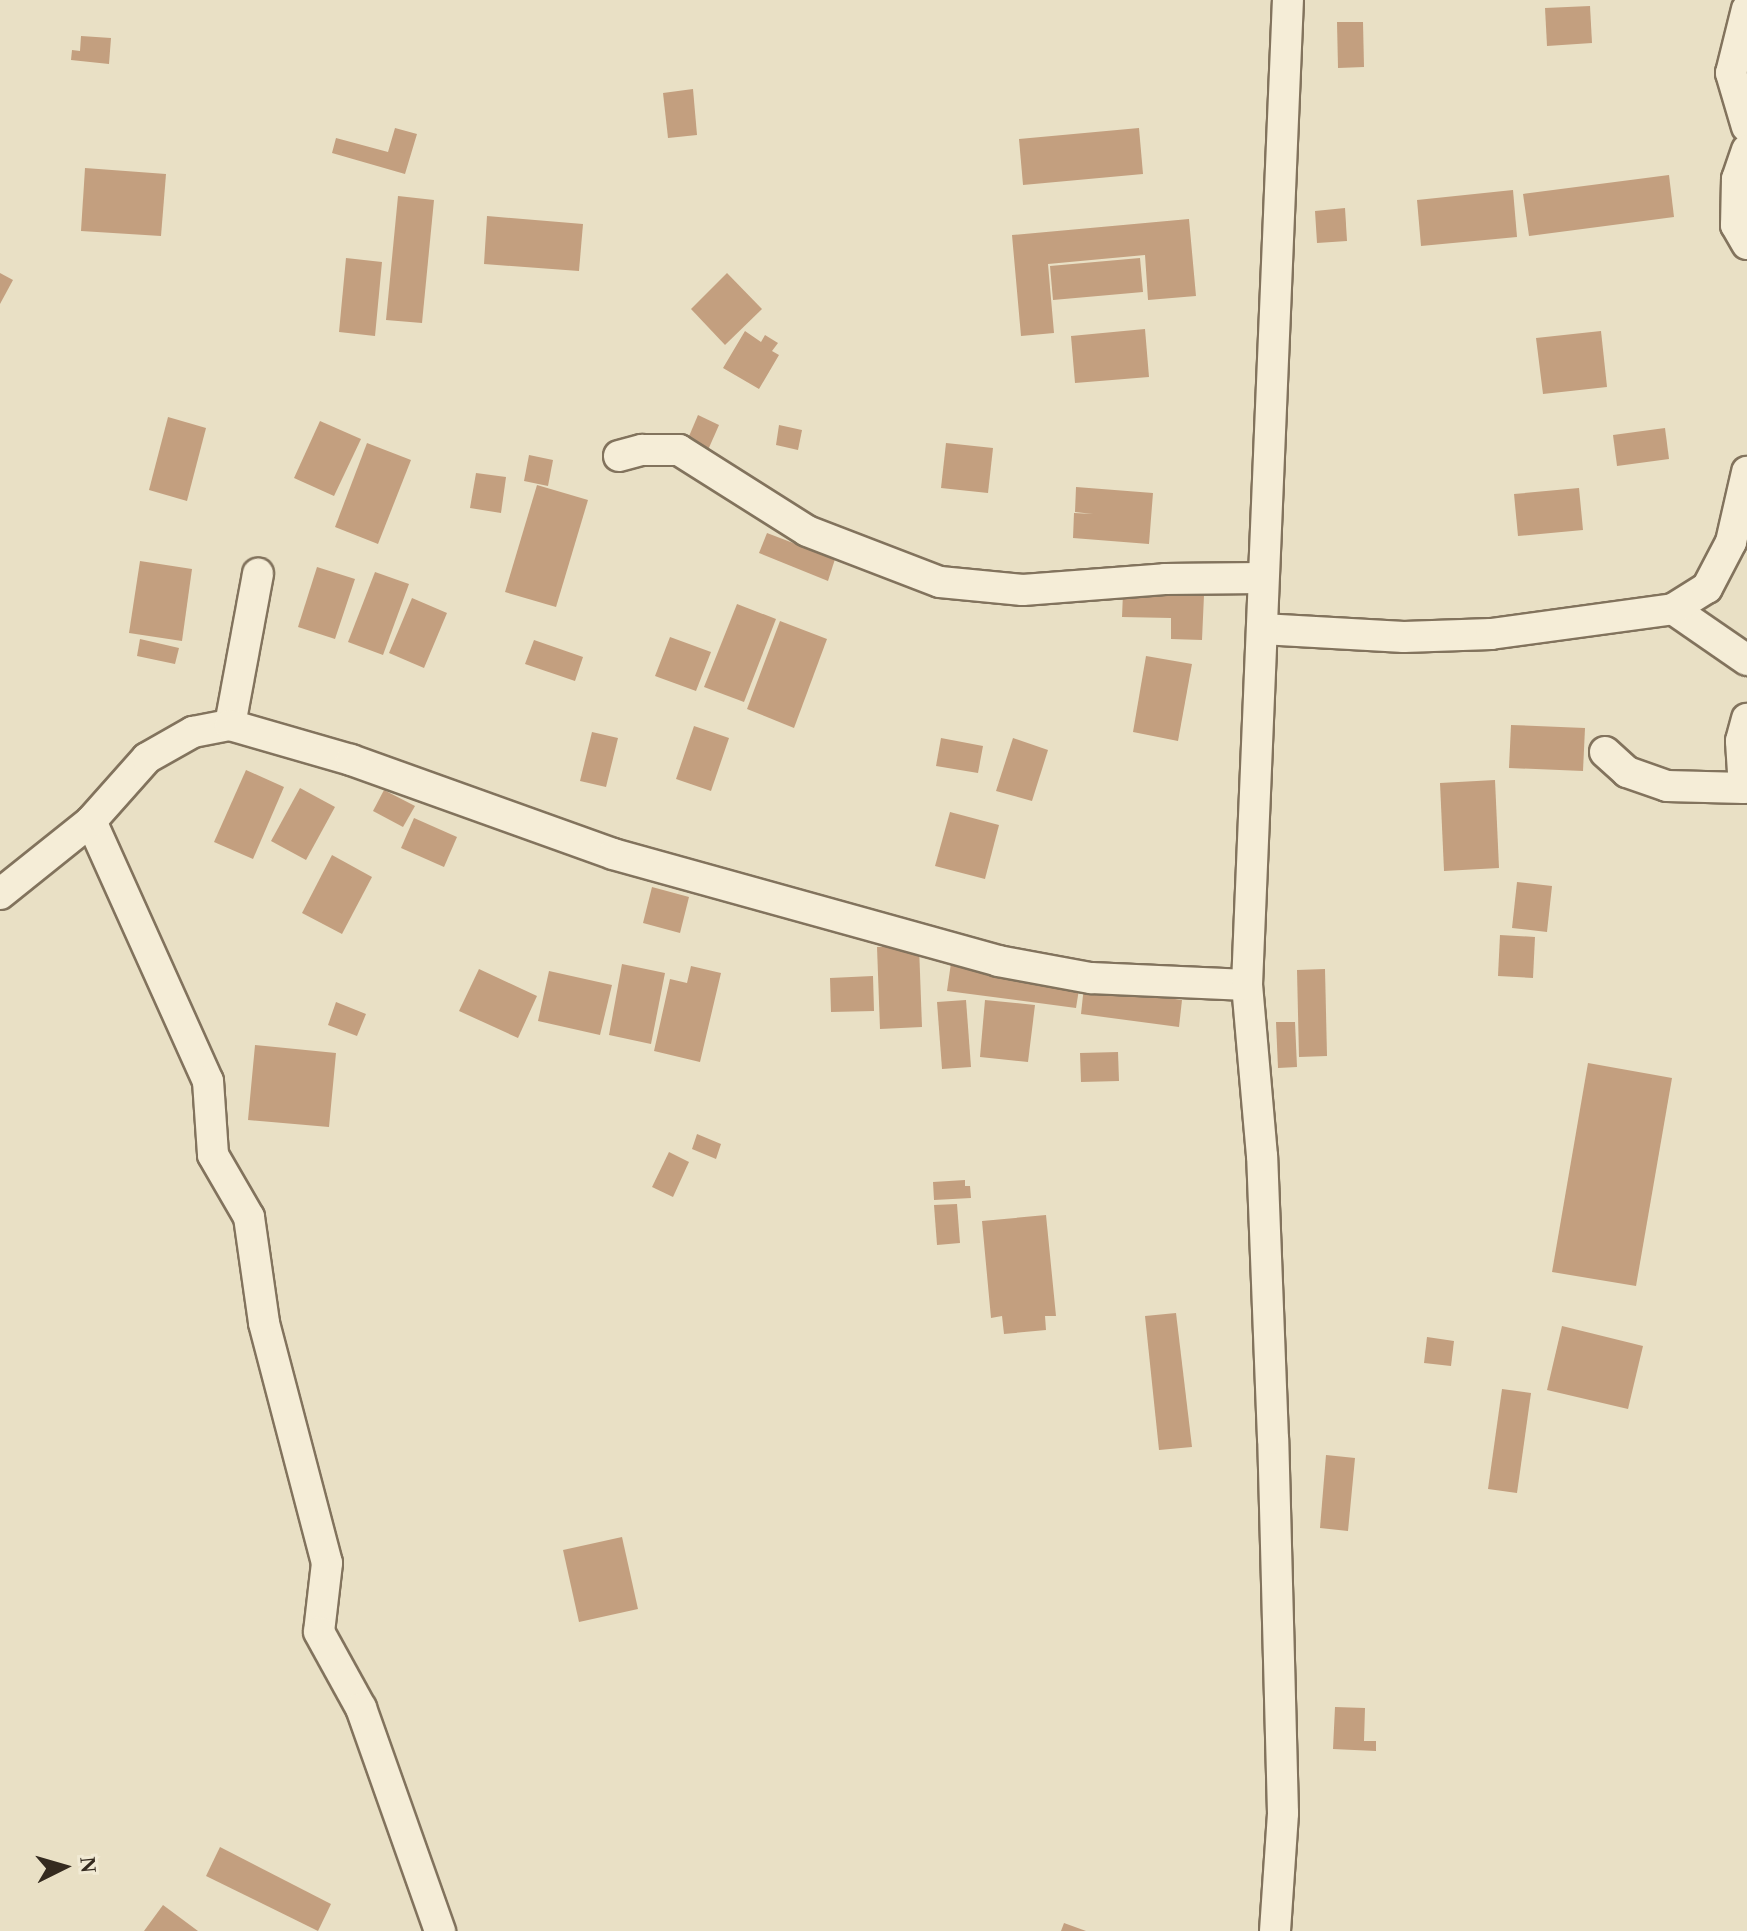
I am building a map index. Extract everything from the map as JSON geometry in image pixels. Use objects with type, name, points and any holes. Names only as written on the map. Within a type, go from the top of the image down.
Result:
[{"type":"street","points":[[1275,1931],[1283,1813],[1273,1439],[1262,1156],[1247,985],[1288,0]]},
{"type":"street","points":[[1747,9],[1731,73],[1747,127]]},
{"type":"street","points":[[1747,150],[1737,179],[1736,225],[1747,244]]},
{"type":"street","points":[[619,456],[642,450],[679,450],[807,531],[940,582],[1023,590],[1165,579],[1262,578]]},
{"type":"street","points":[[1262,629],[1404,637],[1491,634],[1673,609],[1707,588],[1739,541],[1747,472]]},
{"type":"street","points":[[230,725],[258,574]]},
{"type":"street","points":[[1673,609],[1747,660]]},
{"type":"street","points":[[1605,752],[1627,772],[1667,786],[1745,788],[1741,741],[1747,719]]},
{"type":"street","points":[[0,894],[91,821],[147,758],[193,732],[230,725],[351,760],[613,854],[998,961],[1091,978],[1247,985]]},
{"type":"street","points":[[91,821],[208,1081],[213,1155],[249,1217],[264,1323],[327,1563],[319,1632],[361,1708],[440,1931]]},
{"type":"building","points":[[1590,6],[1592,43],[1547,46],[1545,8]]},
{"type":"building","points":[[1337,22],[1363,22],[1364,67],[1338,68]]},
{"type":"building","points":[[81,36],[111,38],[109,64],[71,60],[72,50],[80,51]]},
{"type":"building","points":[[693,89],[697,135],[668,138],[663,93]]},
{"type":"building","points":[[395,128],[417,134],[405,174],[332,153],[336,138],[388,152]]},
{"type":"building","points":[[1139,128],[1143,174],[1023,185],[1019,139]]},
{"type":"building","points":[[85,168],[166,174],[161,236],[81,231]]},
{"type":"building","points":[[1669,175],[1674,217],[1529,236],[1523,194]]},
{"type":"building","points":[[1513,190],[1517,237],[1421,246],[1417,200]]},
{"type":"building","points":[[398,196],[434,200],[422,323],[386,320]]},
{"type":"building","points":[[1345,208],[1347,241],[1317,243],[1315,211]]},
{"type":"building","points":[[487,216],[583,224],[579,271],[484,264]]},
{"type":"building","points":[[1189,219],[1196,296],[1148,300],[1145,255],[1048,264],[1054,333],[1021,336],[1012,235]]},
{"type":"building","points":[[346,258],[382,262],[375,336],[339,332]]},
{"type":"building","points":[[1140,258],[1143,292],[1053,300],[1050,266]]},
{"type":"building","points":[[0,273],[13,280],[0,304]]},
{"type":"building","points":[[727,273],[762,309],[725,345],[691,309]]},
{"type":"building","points":[[1145,329],[1149,377],[1075,383],[1071,336]]},
{"type":"building","points":[[745,331],[761,342],[765,335],[778,343],[772,351],[779,355],[759,389],[723,368]]},
{"type":"building","points":[[1601,331],[1607,387],[1543,394],[1536,338]]},
{"type":"building","points":[[698,415],[719,425],[708,450],[687,441]]},
{"type":"building","points":[[168,417],[206,428],[187,501],[149,490]]},
{"type":"building","points":[[320,421],[361,439],[334,496],[294,478]]},
{"type":"building","points":[[779,425],[802,430],[798,450],[776,445]]},
{"type":"building","points":[[1665,428],[1669,459],[1617,466],[1613,435]]},
{"type":"building","points":[[367,443],[411,460],[378,544],[335,527]]},
{"type":"building","points":[[946,443],[993,448],[988,493],[941,488]]},
{"type":"building","points":[[529,455],[553,460],[548,486],[524,481]]},
{"type":"building","points":[[476,473],[506,477],[501,513],[470,508]]},
{"type":"building","points":[[537,485],[588,500],[556,607],[505,592]]},
{"type":"building","points":[[1076,487],[1153,493],[1149,544],[1073,538],[1074,513],[1093,514],[1075,512]]},
{"type":"building","points":[[1579,488],[1583,530],[1518,536],[1514,494]]},
{"type":"building","points":[[767,533],[835,559],[828,581],[759,553]]},
{"type":"building","points":[[140,561],[192,569],[182,641],[129,633]]},
{"type":"building","points":[[317,567],[355,579],[335,639],[298,627]]},
{"type":"building","points":[[375,572],[409,584],[383,655],[348,642]]},
{"type":"building","points":[[1123,593],[1204,595],[1202,640],[1171,639],[1171,618],[1122,617]]},
{"type":"building","points":[[412,598],[447,613],[424,668],[389,653]]},
{"type":"building","points":[[737,604],[776,619],[744,702],[704,687]]},
{"type":"building","points":[[780,621],[827,639],[794,728],[747,709]]},
{"type":"building","points":[[670,637],[711,652],[696,691],[655,676]]},
{"type":"building","points":[[140,639],[179,648],[175,664],[137,656]]},
{"type":"building","points":[[534,640],[583,657],[575,681],[525,664]]},
{"type":"building","points":[[1146,656],[1192,664],[1178,741],[1133,732]]},
{"type":"building","points":[[1511,725],[1585,728],[1583,771],[1509,768]]},
{"type":"building","points":[[694,726],[729,738],[711,791],[676,779]]},
{"type":"building","points":[[592,732],[618,738],[606,787],[580,781]]},
{"type":"building","points":[[941,738],[983,746],[978,773],[936,766]]},
{"type":"building","points":[[1013,738],[1048,750],[1032,801],[996,791]]},
{"type":"building","points":[[246,770],[284,787],[253,859],[214,842]]},
{"type":"building","points":[[1495,780],[1499,868],[1444,871],[1440,783]]},
{"type":"building","points":[[300,788],[335,807],[306,860],[271,841]]},
{"type":"building","points":[[384,790],[415,806],[403,827],[373,811]]},
{"type":"building","points":[[950,812],[999,825],[985,879],[935,866]]},
{"type":"building","points":[[414,818],[457,837],[444,867],[401,848]]},
{"type":"building","points":[[332,855],[372,877],[342,934],[302,913]]},
{"type":"building","points":[[1517,882],[1552,886],[1547,932],[1512,928]]},
{"type":"building","points":[[652,887],[689,897],[680,933],[643,923]]},
{"type":"building","points":[[1500,935],[1535,937],[1533,978],[1498,976]]},
{"type":"building","points":[[919,946],[922,1027],[880,1029],[877,947]]},
{"type":"building","points":[[952,956],[1080,983],[1076,1008],[947,991]]},
{"type":"building","points":[[622,964],[665,973],[651,1044],[609,1035]]},
{"type":"building","points":[[691,966],[721,973],[700,1062],[654,1051],[670,979],[687,983]]},
{"type":"building","points":[[479,969],[537,996],[518,1038],[459,1011]]},
{"type":"building","points":[[1325,969],[1327,1056],[1299,1057],[1297,970]]},
{"type":"building","points":[[549,971],[612,985],[600,1035],[538,1021]]},
{"type":"building","points":[[873,976],[874,1011],[831,1012],[830,978]]},
{"type":"building","points":[[1084,986],[1182,1000],[1179,1027],[1081,1014]]},
{"type":"building","points":[[966,1000],[971,1067],[942,1069],[937,1002]]},
{"type":"building","points":[[985,1000],[1035,1005],[1028,1062],[980,1057]]},
{"type":"building","points":[[336,1002],[366,1014],[357,1036],[328,1025]]},
{"type":"building","points":[[1276,1022],[1295,1022],[1297,1067],[1278,1068]]},
{"type":"building","points":[[255,1045],[336,1053],[329,1127],[248,1120]]},
{"type":"building","points":[[1118,1052],[1119,1081],[1081,1082],[1080,1053]]},
{"type":"building","points":[[1588,1063],[1672,1078],[1636,1286],[1552,1272]]},
{"type":"building","points":[[697,1134],[721,1144],[716,1159],[692,1149]]},
{"type":"building","points":[[669,1152],[689,1162],[673,1197],[652,1187]]},
{"type":"building","points":[[965,1180],[965,1186],[970,1186],[971,1198],[934,1200],[933,1182]]},
{"type":"building","points":[[957,1204],[960,1243],[937,1245],[934,1205]]},
{"type":"building","points":[[1046,1215],[1056,1316],[1045,1316],[1046,1330],[1004,1334],[1002,1316],[991,1318],[982,1221]]},
{"type":"building","points":[[1176,1313],[1192,1447],[1159,1450],[1145,1316]]},
{"type":"building","points":[[1562,1326],[1643,1346],[1628,1409],[1547,1390]]},
{"type":"building","points":[[1427,1337],[1454,1341],[1451,1366],[1424,1363]]},
{"type":"building","points":[[1502,1389],[1531,1393],[1517,1493],[1488,1489]]},
{"type":"building","points":[[1326,1455],[1355,1458],[1348,1531],[1320,1528]]},
{"type":"building","points":[[622,1537],[638,1609],[579,1622],[563,1550]]},
{"type":"building","points":[[1335,1707],[1365,1708],[1364,1741],[1376,1741],[1376,1751],[1333,1749]]},
{"type":"building","points":[[220,1847],[331,1904],[318,1931],[206,1876]]},
{"type":"building","points":[[163,1905],[198,1931],[144,1931]]},
{"type":"building","points":[[1064,1923],[1086,1931],[1061,1931]]}]
